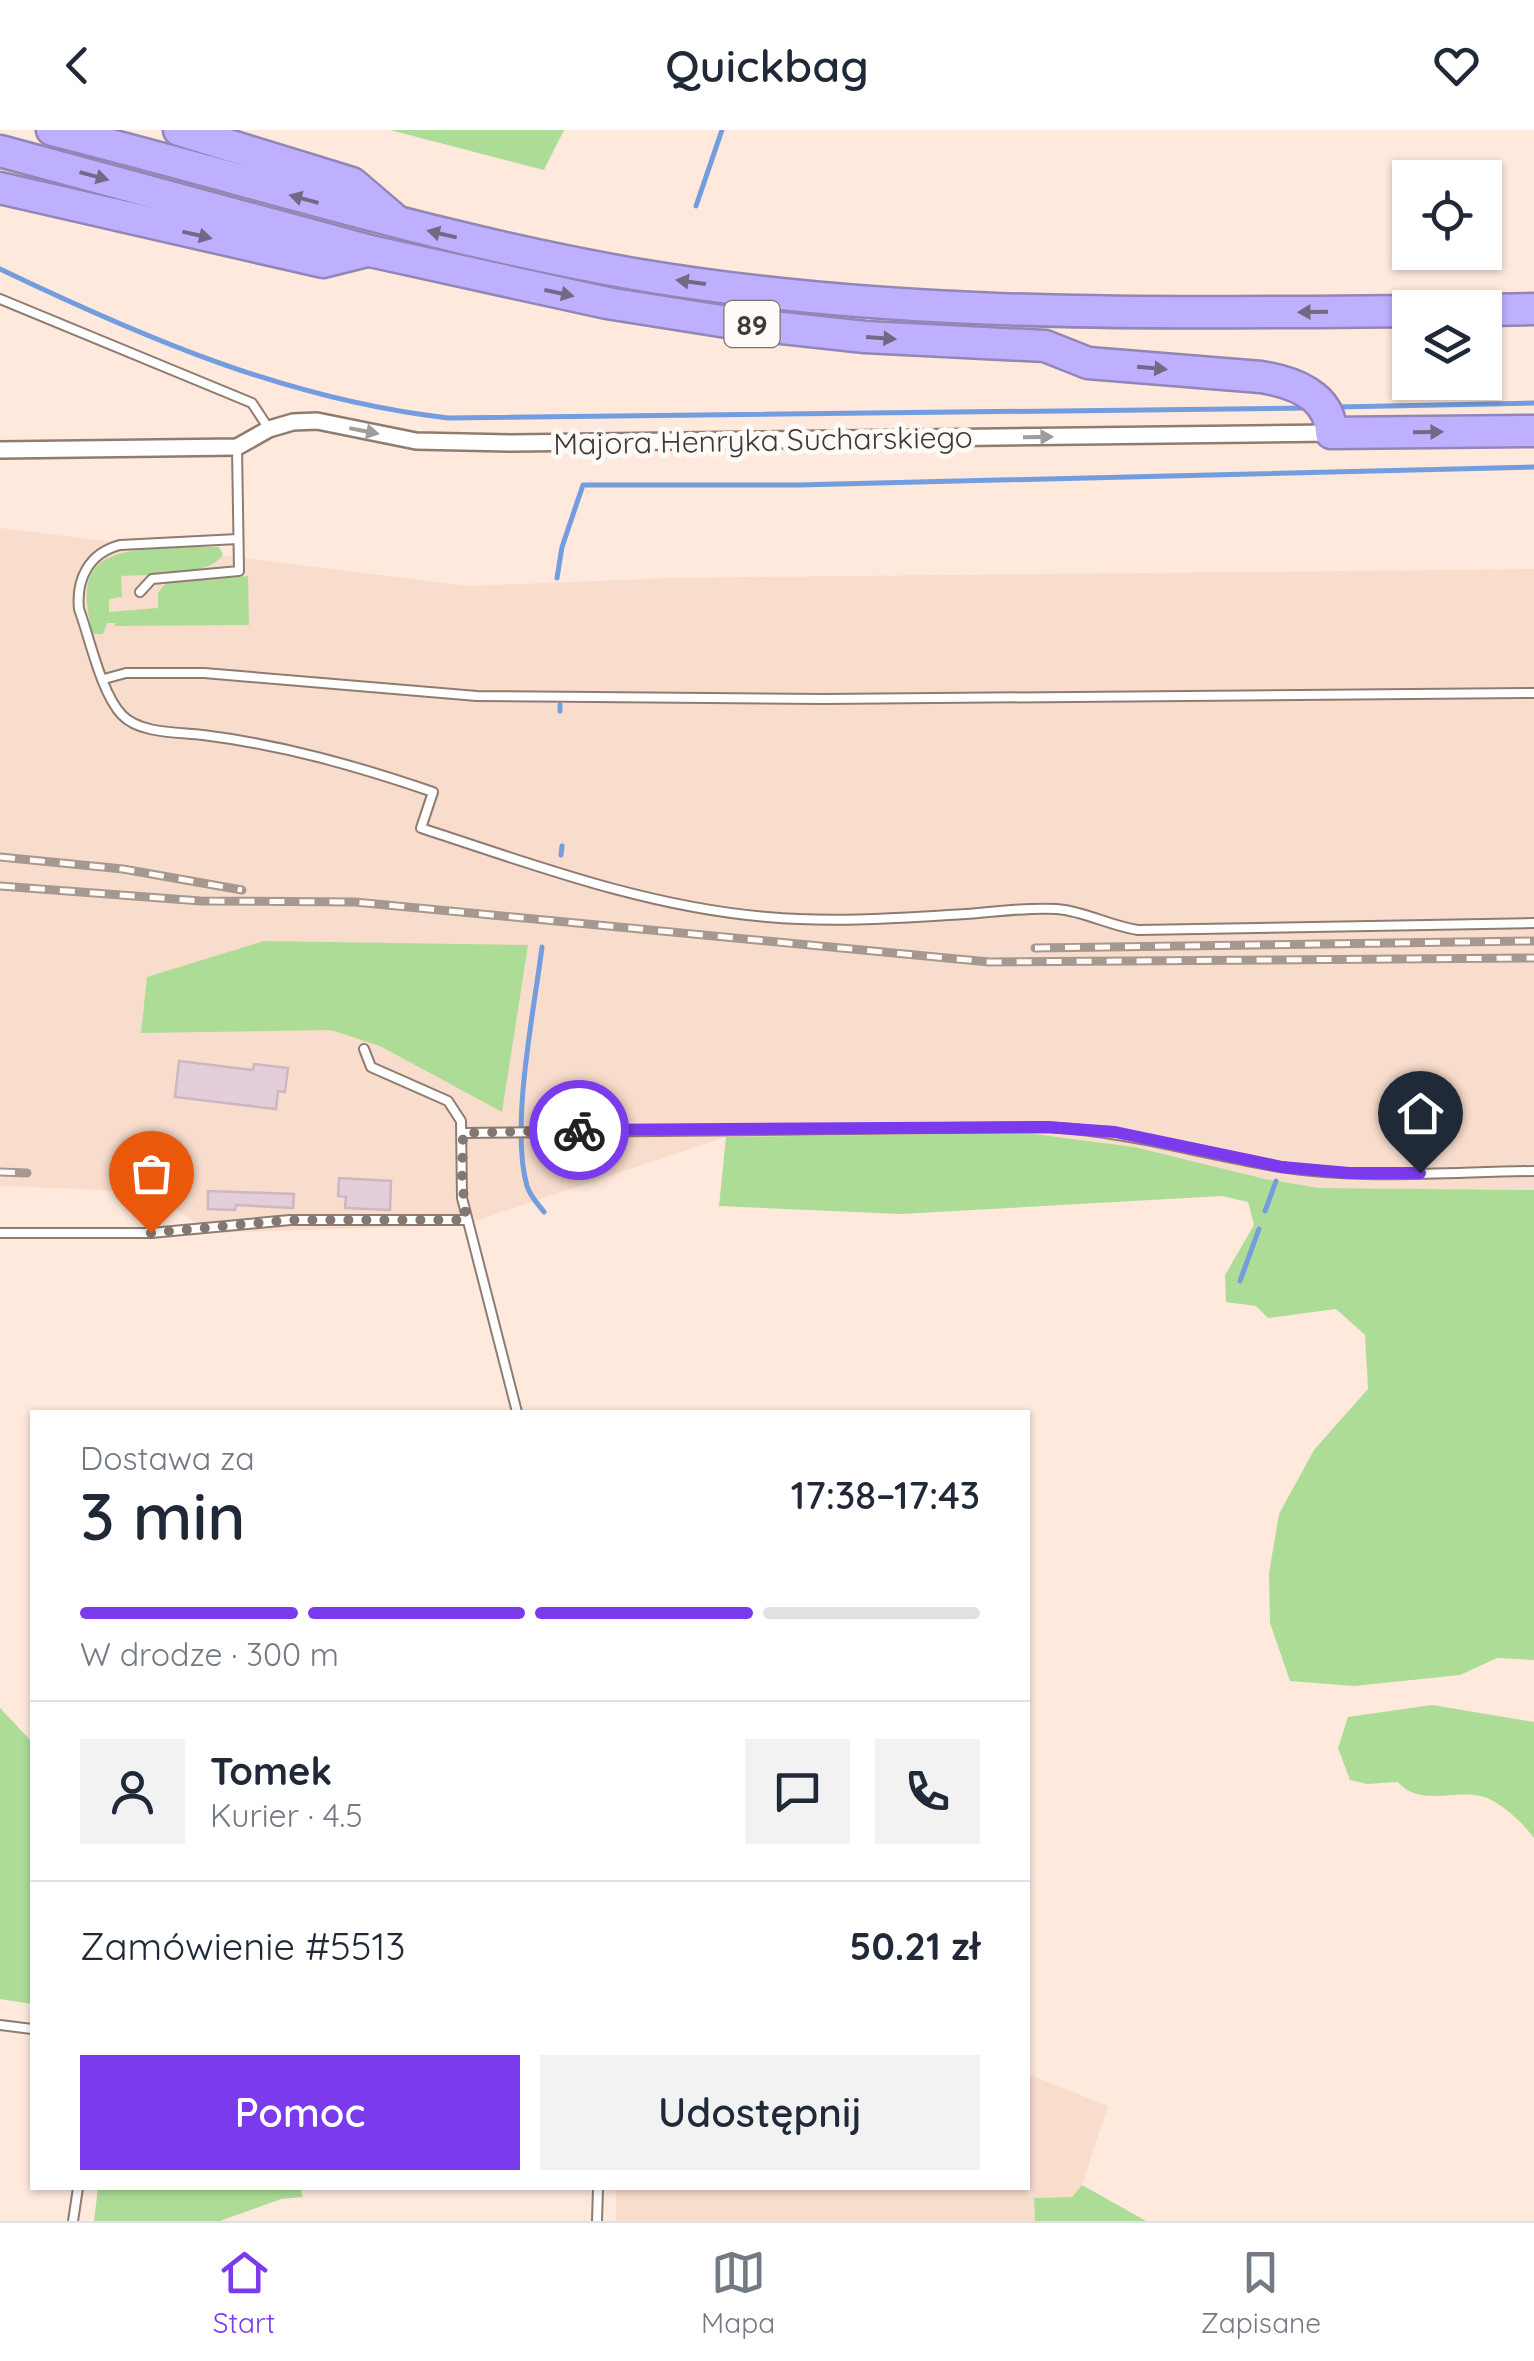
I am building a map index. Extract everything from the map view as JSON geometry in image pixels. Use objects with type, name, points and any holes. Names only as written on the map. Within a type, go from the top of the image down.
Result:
[{"type":"highway","points":[[52,130],[399,224]]},
{"type":"highway","name":"89","points":[[179,130],[352,183],[399,224],[640,274],[880,305],[1032,312],[1392,311]]},
{"type":"highway","points":[[0,151],[370,250]]},
{"type":"highway","name":"89","points":[[0,188],[323,262],[370,250],[607,303],[728,322],[865,337],[1045,346],[1088,363],[1287,381],[1320,402],[1329,414],[1331,433]]},
{"type":"highway","points":[[1502,310],[1534,309]]},
{"type":"highway","name":"Majora Henryka Sucharskiego","points":[[1331,433],[1534,431]]},
{"type":"street","name":"Majora Henryka Sucharskiego","points":[[0,450],[237,447],[293,422],[316,421],[416,440],[512,443],[1331,433]]},
{"type":"lane","points":[[0,299],[252,403],[269,430]]},
{"type":"lane","points":[[140,592],[152,578],[239,572],[237,447]]},
{"type":"lane","points":[[238,539],[120,545],[96,556],[80,579],[79,609],[121,714],[140,726],[290,749],[434,792],[421,828],[585,882],[696,908],[804,920],[1057,910],[1138,930],[1534,923]]},
{"type":"lane","points":[[104,679],[126,673],[204,673],[477,696],[824,699],[1534,693]]},
{"type":"lane","points":[[364,1048],[371,1067],[448,1101],[456,1110],[463,1133],[466,1220],[517,1410]]},
{"type":"lane","points":[[463,1133],[1046,1127],[1115,1132],[1318,1171],[1534,1171]]},
{"type":"lane","points":[[0,1233],[151,1233],[290,1220],[466,1220]]},
{"type":"lane","points":[[0,2026],[30,2029]]},
{"type":"lane","points":[[73,2221],[78,2190]]},
{"type":"lane","points":[[597,2221],[598,2190]]},
{"type":"shaded area","points":[[0,528],[469,586],[666,578],[1534,569],[1534,1190],[1320,1188],[1101,1142],[1027,1133],[726,1137],[463,1225],[210,1233],[152,1192],[0,1186]]},
{"type":"shaded area","points":[[1030,2075],[1108,2106],[1082,2185],[1072,2197],[1034,2198],[1035,2221],[616,2221],[616,2190],[1030,2190]]},
{"type":"green space","points":[[390,130],[564,130],[544,170]]},
{"type":"green space","points":[[219,547],[223,554],[216,562],[192,571],[121,576],[122,597],[109,599],[109,612],[158,608],[158,593],[166,583],[248,576],[249,625],[107,623],[103,634],[93,634],[87,606],[88,586],[93,571],[103,561],[136,550]]},
{"type":"green space","points":[[264,941],[528,945],[502,1112],[380,1046],[331,1030],[141,1033],[147,977]]},
{"type":"green space","points":[[1027,1133],[1134,1147],[1265,1179],[1320,1188],[1534,1190],[1534,1660],[1497,1658],[1460,1675],[1354,1686],[1290,1681],[1270,1623],[1269,1573],[1279,1514],[1314,1450],[1368,1389],[1365,1335],[1336,1309],[1268,1318],[1256,1306],[1226,1302],[1225,1275],[1254,1225],[1248,1202],[1222,1196],[901,1214],[719,1206],[726,1137]]},
{"type":"green space","points":[[1432,1705],[1534,1722],[1534,1838],[1512,1814],[1484,1797],[1427,1796],[1407,1790],[1398,1782],[1367,1784],[1350,1780],[1338,1748],[1348,1717]]},
{"type":"green space","points":[[0,1708],[30,1740],[30,2004],[0,1999]]},
{"type":"green space","points":[[1082,2185],[1146,2221],[1035,2221],[1034,2198],[1072,2197]]},
{"type":"green space","points":[[98,2190],[301,2190],[303,2197],[281,2199],[220,2221],[94,2221]]},
{"type":"building","points":[[179,1061],[253,1070],[254,1064],[288,1068],[285,1092],[278,1091],[276,1109],[175,1097]]},
{"type":"building","points":[[339,1178],[391,1181],[390,1210],[345,1208],[346,1197],[338,1196]]},
{"type":"building","points":[[208,1191],[294,1194],[293,1208],[236,1205],[235,1210],[208,1209]]},
{"type":"waterway","points":[[696,206],[722,130]]},
{"type":"waterway","points":[[0,269],[108,319],[218,363],[331,397],[448,418],[1307,408]]},
{"type":"waterway","points":[[1337,407],[1534,403]]},
{"type":"waterway","points":[[557,578],[562,547],[583,485],[798,485],[1534,467]]},
{"type":"waterway","points":[[560,705],[560,711]]},
{"type":"waterway","points":[[561,855],[562,846]]},
{"type":"waterway","points":[[542,947],[525,1068],[521,1133],[527,1186],[544,1212]]},
{"type":"waterway","points":[[1265,1211],[1276,1181]]},
{"type":"waterway","points":[[1240,1281],[1259,1229]]},
{"type":"railway","points":[[0,857],[123,869],[242,890]]},
{"type":"railway","points":[[0,886],[201,901],[355,902],[989,962],[1534,958]]},
{"type":"railway","points":[[1035,948],[1534,941]]},
{"type":"railway","points":[[0,1172],[27,1173]]},
{"type":"way so far","points":[[151,1233],[290,1220],[466,1220],[462,1198],[463,1133],[579,1130]]},
{"type":"route","points":[[579,1130],[1046,1127],[1115,1132],[1282,1167],[1349,1173],[1420,1173]]}]
